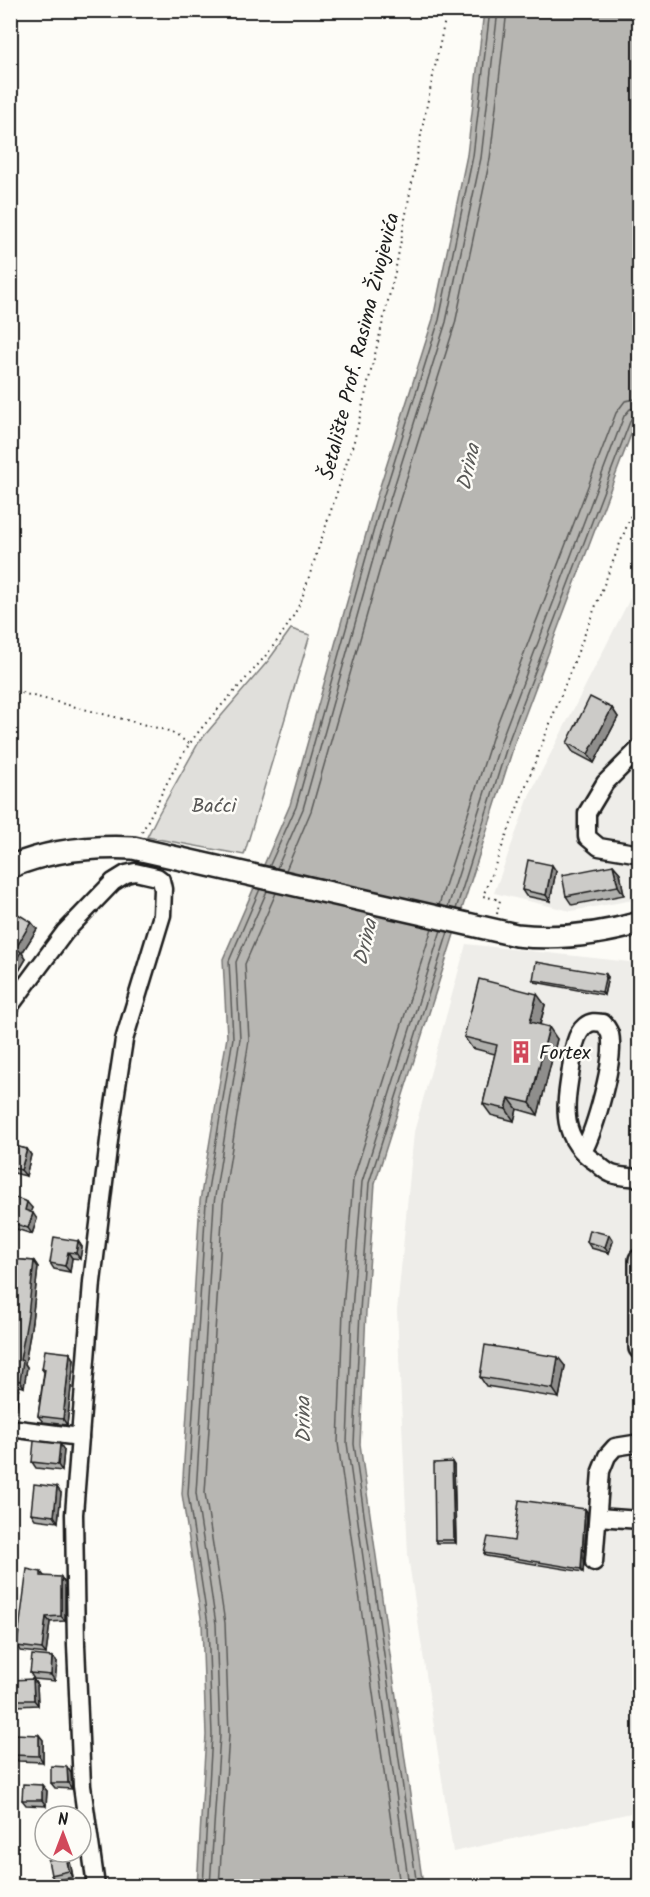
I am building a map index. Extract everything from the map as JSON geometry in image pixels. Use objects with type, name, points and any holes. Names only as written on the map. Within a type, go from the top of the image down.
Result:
[{"type":"main road","points":[[10,867],[44,855],[74,849],[133,848],[486,929],[534,937],[579,937],[609,932],[639,923]]},
{"type":"main road","points":[[639,1260],[639,1348]]},
{"type":"street","points":[[639,748],[606,783],[586,813],[587,837],[599,847],[639,854]]},
{"type":"street","points":[[10,1006],[64,932],[113,882],[126,874],[135,872],[161,880],[162,915],[124,1040],[110,1132],[92,1282],[74,1514],[76,1644],[82,1786],[96,1887]]},
{"type":"street","points":[[583,1152],[590,1139],[611,1053],[611,1037],[608,1029],[603,1023],[592,1021],[584,1027],[578,1037],[566,1099],[566,1120],[574,1143],[583,1152],[612,1173],[639,1178]]},
{"type":"street","points":[[10,1428],[80,1437]]},
{"type":"street","points":[[594,1562],[601,1471],[607,1456],[615,1447],[639,1443]]},
{"type":"street","points":[[598,1516],[639,1520]]},
{"type":"path","name":"Šetalište Prof. Rasima Živojevića","points":[[133,848],[190,744],[267,657],[291,623],[301,601],[354,441],[395,272],[447,10]]},
{"type":"path","points":[[486,929],[500,900],[483,896],[639,492]]},
{"type":"path","points":[[10,690],[169,731],[190,744]]},
{"type":"shaded area","points":[[639,581],[639,899],[571,911],[494,893],[530,794]]},
{"type":"shaded area","points":[[466,944],[639,963],[640,1173],[636,1193],[628,1317],[640,1458],[640,1811],[453,1852],[408,1556],[397,1311],[414,1132]]},
{"type":"green space","name":"Baćci","points":[[291,629],[310,635],[244,855],[147,837],[199,742],[268,661]]},
{"type":"water","name":"Drina","points":[[484,11],[639,11],[639,413],[516,739],[375,1183],[360,1444],[423,1886],[197,1886],[206,1735],[202,1624],[182,1494],[200,1201],[227,1037],[223,959],[290,805],[375,502],[433,319],[467,155]]},
{"type":"building","points":[[590,697],[612,708],[588,754],[567,743]]},
{"type":"building","points":[[528,860],[552,865],[546,895],[522,890]]},
{"type":"building","points":[[613,865],[618,886],[566,896],[562,875]]},
{"type":"building","points":[[13,911],[31,922],[16,948],[21,952],[11,968],[10,915]]},
{"type":"building","points":[[536,962],[606,974],[602,992],[533,980]]},
{"type":"building","name":"Fortex","points":[[479,979],[537,994],[530,1022],[549,1027],[530,1103],[509,1098],[506,1109],[483,1104],[497,1045],[464,1037]]},
{"type":"building","points":[[10,1145],[27,1149],[21,1170],[10,1167]]},
{"type":"building","points":[[11,1196],[27,1202],[25,1210],[33,1213],[28,1228],[10,1222]]},
{"type":"building","points":[[590,1230],[609,1235],[605,1247],[587,1242]]},
{"type":"building","points":[[54,1237],[78,1241],[76,1253],[68,1252],[65,1266],[50,1263]]},
{"type":"building","points":[[10,1259],[34,1261],[20,1360],[23,1361],[20,1381],[15,1380],[11,1412]]},
{"type":"building","points":[[485,1345],[558,1357],[553,1389],[480,1377]]},
{"type":"building","points":[[45,1350],[70,1353],[63,1419],[38,1416],[45,1369],[42,1369]]},
{"type":"building","points":[[34,1441],[60,1444],[58,1465],[32,1462]]},
{"type":"building","points":[[452,1462],[454,1540],[435,1540],[434,1463]]},
{"type":"building","points":[[34,1484],[57,1487],[54,1516],[31,1513]]},
{"type":"building","points":[[519,1500],[585,1509],[581,1569],[484,1553],[488,1537],[514,1541]]},
{"type":"building","points":[[27,1569],[41,1572],[41,1576],[61,1577],[61,1616],[46,1617],[42,1649],[17,1646]]},
{"type":"building","points":[[32,1655],[52,1657],[51,1675],[30,1673]]},
{"type":"building","points":[[33,1679],[34,1700],[13,1700],[12,1680]]},
{"type":"building","points":[[14,1734],[39,1735],[39,1756],[13,1755]]},
{"type":"building","points":[[51,1766],[67,1767],[68,1783],[51,1783]]},
{"type":"building","points":[[23,1784],[42,1785],[42,1800],[22,1800]]},
{"type":"building","points":[[49,1864],[68,1864],[69,1871],[51,1875]]},
{"type":"place","name":"Fortex","points":[[521,1052]]}]
